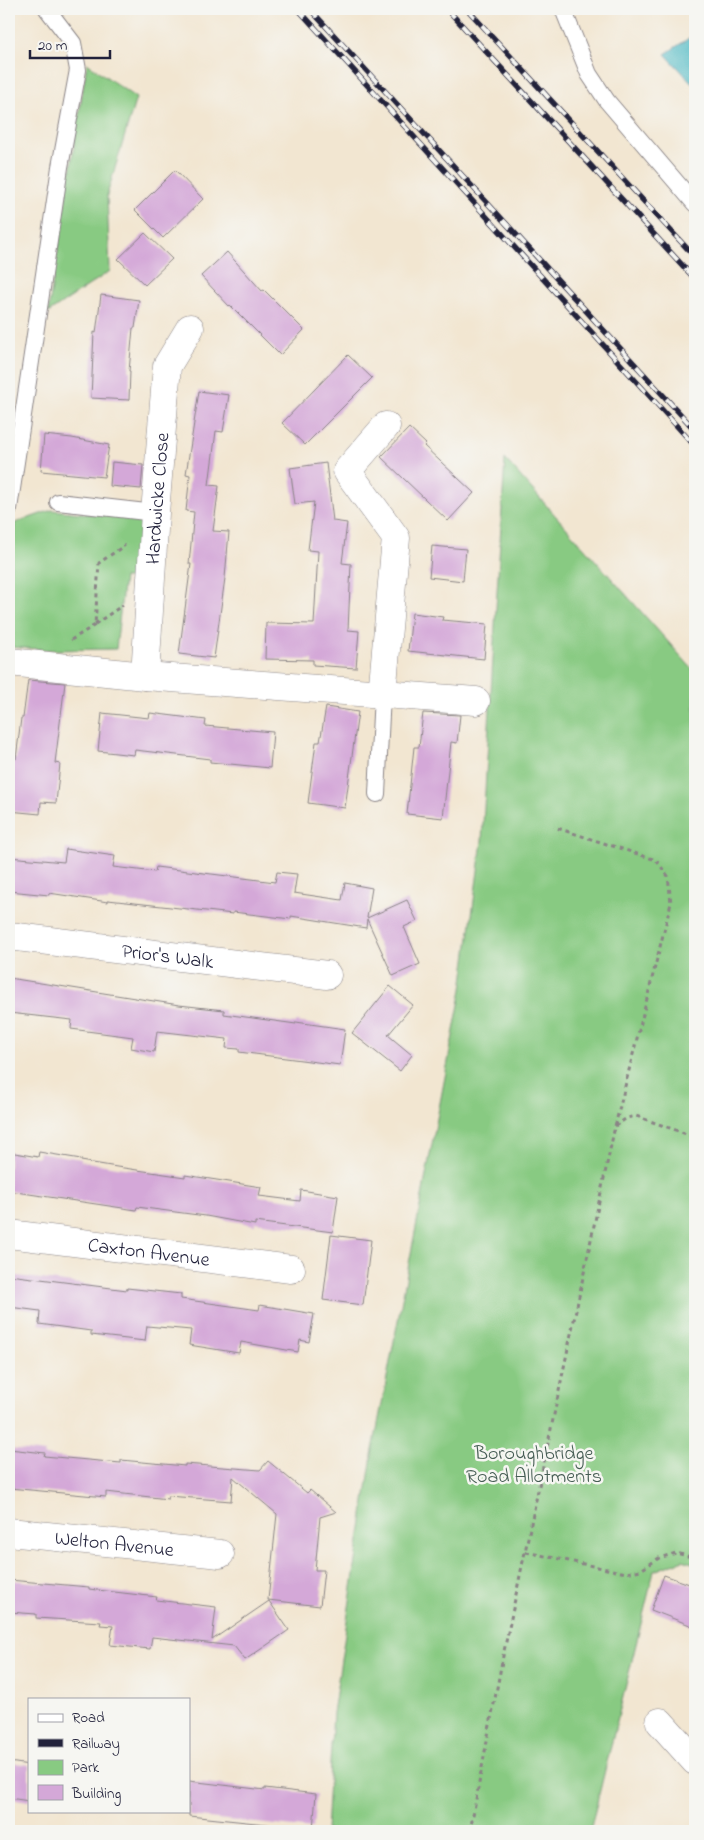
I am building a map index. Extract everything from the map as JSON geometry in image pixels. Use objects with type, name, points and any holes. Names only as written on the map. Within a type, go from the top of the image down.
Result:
[{"type":"street","name":"Hardwicke Close","points":[[145,676],[167,366],[190,328]]},
{"type":"street","points":[[382,695],[396,538],[348,471],[386,426]]},
{"type":"street","points":[[9,662],[145,676],[476,701]]},
{"type":"street","name":"Prior's Walk","points":[[9,936],[327,975]]},
{"type":"street","name":"Caxton Avenue","points":[[9,1234],[291,1269]]},
{"type":"street","name":"Welton Avenue","points":[[9,1532],[220,1554]]},
{"type":"street","points":[[660,1722],[695,1761]]},
{"type":"lane","points":[[9,510],[60,167],[78,70],[73,43],[47,9]]},
{"type":"lane","points":[[564,9],[589,74],[607,101],[695,204]]},
{"type":"lane","points":[[58,502],[155,523]]},
{"type":"lane","points":[[377,794],[382,695]]},
{"type":"path","points":[[54,666],[64,645],[94,625],[100,563],[155,523]]},
{"type":"path","points":[[470,1831],[503,1656],[615,1126],[671,903],[668,876],[656,860],[554,827]]},
{"type":"path","points":[[615,1126],[627,1118],[636,1116],[695,1136]]},
{"type":"path","points":[[526,1552],[626,1573],[641,1570],[659,1558],[676,1553],[695,1558]]},
{"type":"green space","points":[[87,63],[136,98],[107,195],[110,271],[48,313]]},
{"type":"green space","name":"Boroughbridge Road Allotments","points":[[505,459],[695,672],[695,1564],[683,1560],[654,1571],[590,1831],[326,1831],[333,1713],[372,1455],[462,989],[482,841]]},
{"type":"green space","points":[[52,510],[148,520],[144,578],[124,578],[116,649],[53,650],[9,647],[9,584],[15,523]]},
{"type":"water","points":[[695,34],[695,86],[665,54]]},
{"type":"building","points":[[175,170],[203,199],[163,238],[135,210]]},
{"type":"building","points":[[145,233],[172,259],[145,285],[118,259]]},
{"type":"building","points":[[227,252],[262,291],[264,290],[304,330],[280,355],[201,276]]},
{"type":"building","points":[[101,295],[139,300],[135,328],[133,328],[129,371],[129,400],[91,398],[94,332],[96,333]]},
{"type":"building","points":[[348,355],[372,378],[305,445],[282,423]]},
{"type":"building","points":[[199,391],[229,395],[223,432],[216,431],[209,485],[219,486],[213,531],[229,532],[214,658],[179,654],[191,564],[189,564],[194,512],[186,511],[190,475],[186,474]]},
{"type":"building","points":[[409,428],[426,444],[424,446],[474,493],[448,521],[381,457]]},
{"type":"building","points":[[44,435],[109,445],[104,477],[41,471]]},
{"type":"building","points":[[112,462],[143,465],[141,489],[110,486]]},
{"type":"building","points":[[326,463],[333,521],[347,523],[342,563],[351,564],[348,630],[359,631],[356,668],[313,665],[313,660],[265,659],[266,623],[314,624],[318,551],[308,550],[314,502],[295,504],[290,468]]},
{"type":"building","points":[[432,546],[466,549],[463,581],[429,577]]},
{"type":"building","points":[[412,613],[443,617],[442,620],[487,624],[484,659],[408,651]]},
{"type":"building","points":[[28,680],[65,683],[55,763],[60,764],[56,803],[41,802],[40,814],[9,811],[11,759],[16,759]]},
{"type":"building","points":[[326,707],[358,712],[345,808],[308,803],[316,742],[320,742]]},
{"type":"building","points":[[102,713],[149,718],[150,713],[206,720],[205,726],[273,732],[270,768],[210,762],[210,759],[135,750],[134,755],[98,751]]},
{"type":"building","points":[[423,713],[460,715],[457,743],[451,742],[443,818],[407,814],[414,747],[419,747]]},
{"type":"building","points":[[66,849],[115,856],[113,867],[155,872],[156,867],[275,882],[277,872],[297,874],[294,893],[342,900],[345,883],[372,888],[367,918],[407,900],[417,921],[404,927],[420,964],[393,976],[367,919],[366,928],[291,916],[291,919],[233,912],[233,914],[108,900],[108,902],[49,893],[49,895],[9,891],[9,857],[64,862]]},
{"type":"building","points":[[9,978],[179,1005],[224,1010],[224,1014],[345,1029],[340,1065],[239,1052],[239,1049],[226,1048],[227,1039],[157,1031],[154,1052],[131,1048],[133,1037],[71,1029],[72,1020],[9,1013]]},
{"type":"building","points":[[390,986],[413,1005],[388,1035],[412,1055],[400,1071],[352,1033]]},
{"type":"building","points":[[9,1152],[38,1157],[39,1152],[117,1167],[261,1187],[259,1196],[300,1201],[301,1190],[338,1196],[333,1232],[255,1222],[255,1225],[206,1216],[137,1207],[136,1210],[9,1191]]},
{"type":"building","points":[[331,1235],[371,1240],[363,1305],[323,1300]]},
{"type":"building","points":[[9,1275],[127,1290],[127,1288],[181,1294],[181,1299],[259,1310],[260,1305],[314,1314],[309,1342],[300,1340],[298,1352],[241,1342],[239,1353],[189,1345],[191,1330],[147,1326],[145,1341],[91,1335],[91,1331],[39,1324],[40,1311],[9,1307]]},
{"type":"building","points":[[9,1449],[45,1453],[44,1456],[121,1463],[121,1460],[260,1470],[268,1461],[307,1493],[310,1490],[336,1512],[320,1517],[315,1570],[324,1570],[320,1606],[268,1600],[277,1514],[233,1477],[231,1501],[168,1496],[168,1499],[106,1492],[106,1497],[9,1488]]},
{"type":"building","points":[[664,1575],[695,1586],[695,1627],[651,1610]]},
{"type":"building","points":[[9,1580],[89,1587],[89,1589],[157,1597],[156,1600],[216,1607],[212,1640],[269,1601],[289,1630],[245,1660],[234,1646],[152,1637],[150,1649],[110,1645],[113,1626],[100,1625],[101,1622],[36,1618],[36,1614],[9,1612]]},
{"type":"building","points":[[9,1762],[28,1765],[28,1801],[9,1798]]},
{"type":"building","points":[[190,1781],[316,1794],[313,1829],[189,1816]]},
{"type":"railway","points":[[298,9],[695,446]]},
{"type":"railway","points":[[310,9],[695,430]]},
{"type":"railway","points":[[447,9],[695,279]]},
{"type":"railway","points":[[467,9],[695,257]]}]
